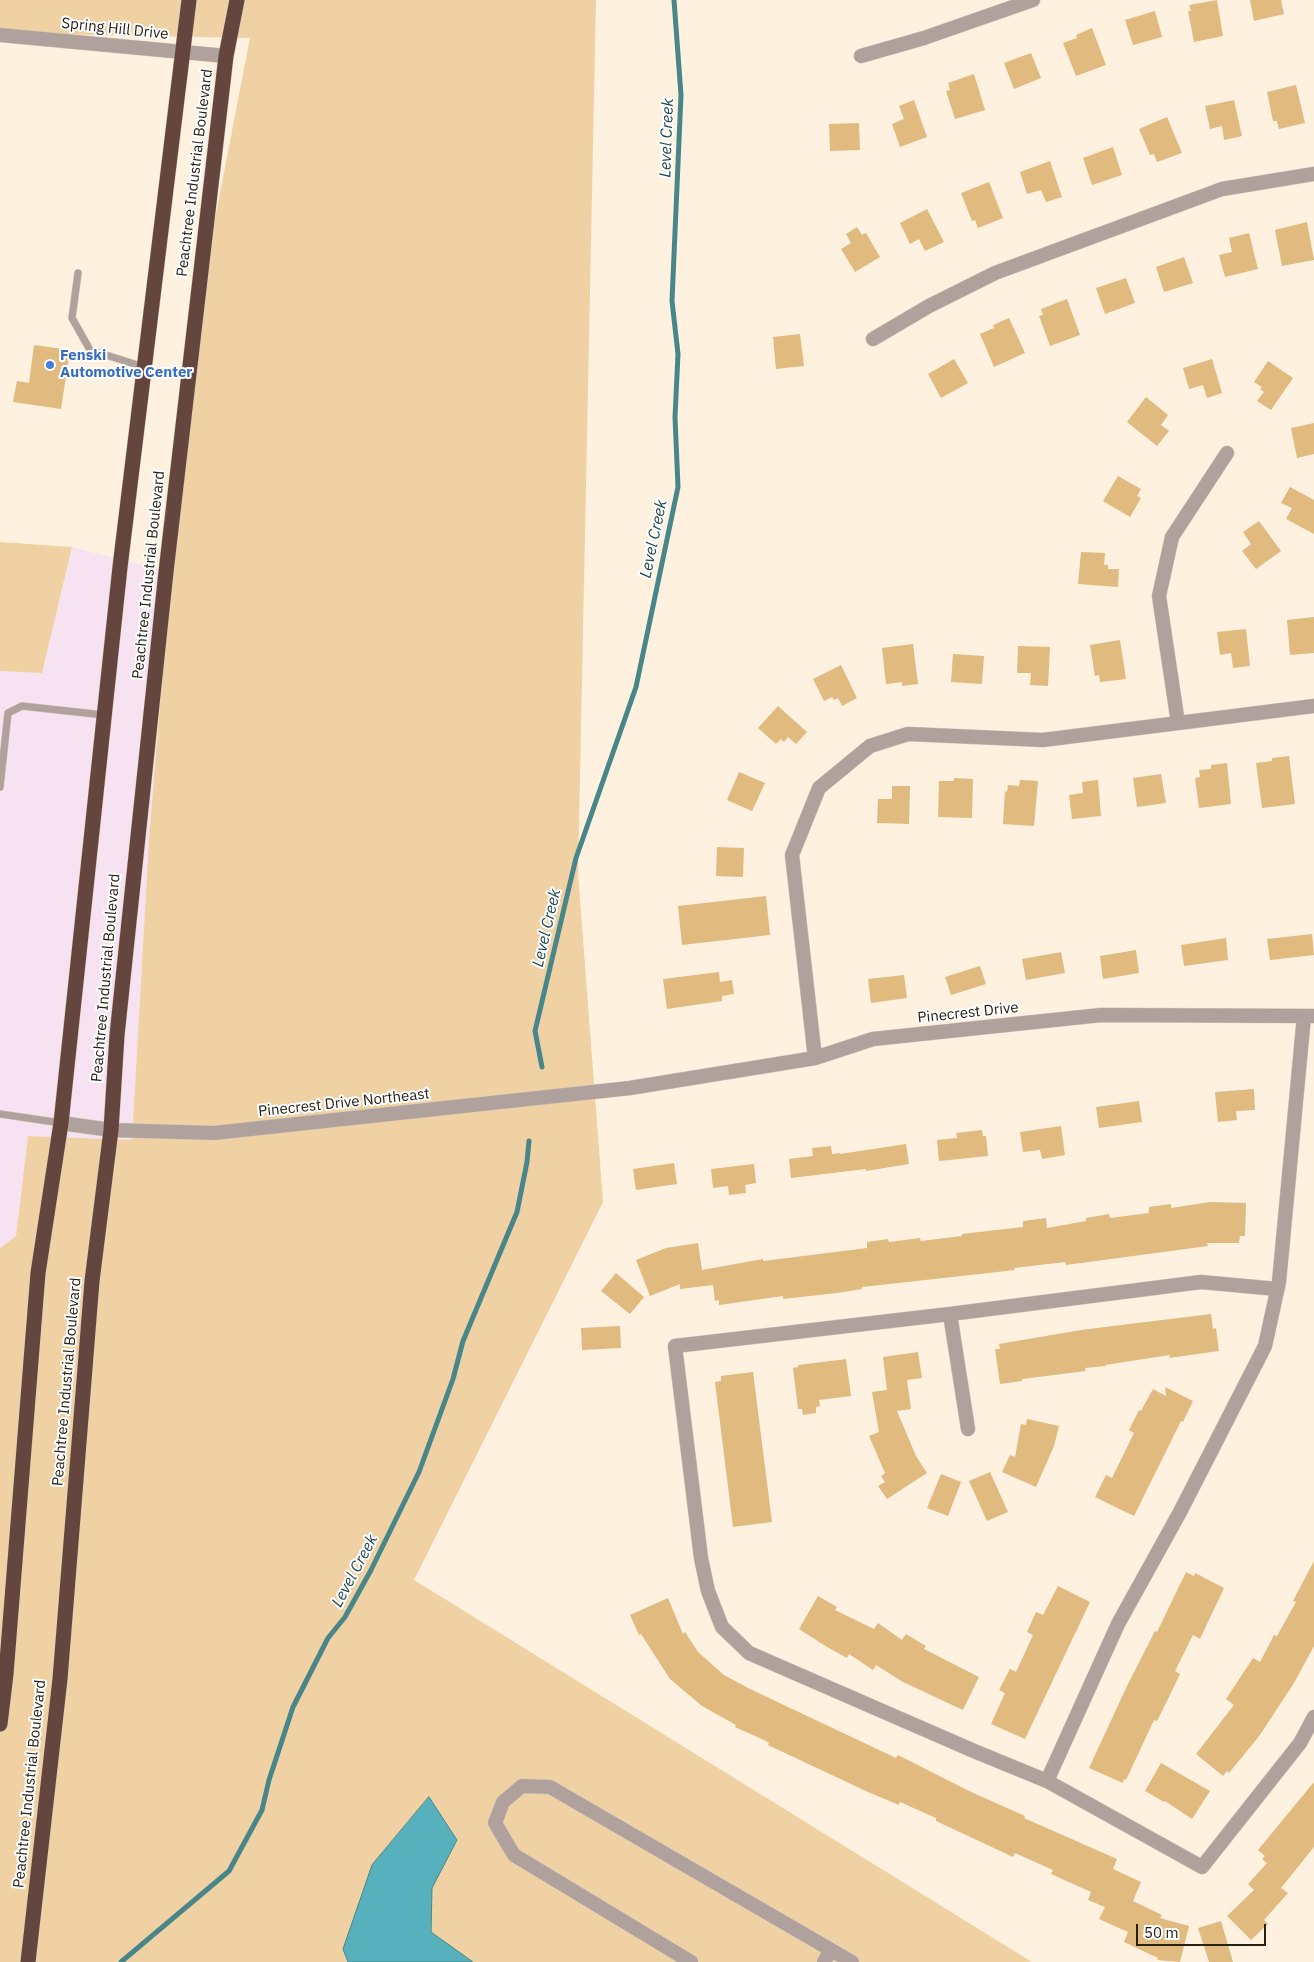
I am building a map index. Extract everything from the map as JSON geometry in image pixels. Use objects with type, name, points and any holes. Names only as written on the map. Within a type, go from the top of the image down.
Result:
[{"type":"highway","name":"Peachtree Industrial Boulevard","points":[[0,1724],[38,1273],[61,1123],[120,566],[189,0]]},
{"type":"highway","name":"Peachtree Industrial Boulevard","points":[[28,1962],[60,1680],[92,1281],[111,1130],[117,1035],[165,582],[226,56],[237,0]]},
{"type":"street","points":[[860,56],[924,38],[1033,0]]},
{"type":"street","name":"Spring Hill Drive","points":[[0,35],[226,56]]},
{"type":"street","points":[[873,339],[929,306],[995,273],[1222,189],[1314,174]]},
{"type":"street","points":[[1178,723],[1159,596],[1172,538],[1227,453]]},
{"type":"street","points":[[815,1058],[792,855],[819,788],[870,746],[908,734],[1043,740],[1314,706]]},
{"type":"street","name":"Pinecrest Drive","points":[[630,1088],[815,1058],[873,1039],[1101,1016],[1309,1016]]},
{"type":"street","points":[[1047,1780],[1118,1624],[1180,1512],[1266,1346],[1277,1290],[1309,1016]]},
{"type":"street","name":"Pinecrest Drive Northeast","points":[[61,1123],[111,1130],[214,1133],[630,1088]]},
{"type":"street","points":[[1277,1290],[1200,1282],[950,1314],[675,1346],[701,1558],[708,1591],[722,1627],[749,1653],[974,1751],[1047,1780],[1202,1866],[1300,1743],[1314,1717]]},
{"type":"street","points":[[950,1314],[968,1429]]},
{"type":"street","points":[[690,1962],[514,1856],[496,1823],[503,1802],[522,1786],[550,1787],[828,1956],[852,1962]]},
{"type":"lane","points":[[78,273],[72,318],[90,350],[144,367]]},
{"type":"lane","points":[[0,787],[8,713],[22,706],[104,715]]},
{"type":"lane","points":[[0,1114],[61,1123]]},
{"type":"shaded area","points":[[0,0],[596,0],[578,873],[603,1202],[414,1580],[1032,1962],[0,1962],[0,1248],[16,1236],[28,1136],[132,1140],[149,839],[189,353],[250,38],[0,33]]},
{"type":"shaded area","points":[[0,542],[72,547],[42,673],[0,671]]},
{"type":"shaded area","points":[[72,547],[172,573],[149,839],[132,1141],[28,1136],[16,1236],[0,1248],[0,671],[42,673]]},
{"type":"water","points":[[429,1797],[457,1840],[432,1888],[431,1932],[473,1962],[348,1962],[343,1949],[372,1865]]},
{"type":"building","points":[[1217,0],[1223,36],[1194,42],[1188,11],[1191,11],[1189,5]]},
{"type":"building","points":[[1250,0],[1281,0],[1284,14],[1254,21]]},
{"type":"building","points":[[1155,11],[1162,37],[1133,45],[1125,20]]},
{"type":"building","points":[[1092,28],[1106,65],[1076,76],[1063,43],[1077,38],[1076,35]]},
{"type":"building","points":[[1031,53],[1041,78],[1014,89],[1004,63]]},
{"type":"building","points":[[974,74],[985,110],[955,119],[946,91],[950,90],[948,83]]},
{"type":"building","points":[[1296,85],[1305,123],[1279,129],[1277,121],[1273,121],[1267,92]]},
{"type":"building","points":[[914,100],[927,137],[900,147],[892,124],[904,119],[899,106]]},
{"type":"building","points":[[1234,100],[1242,136],[1224,140],[1222,126],[1210,129],[1205,106]]},
{"type":"building","points":[[1167,117],[1182,153],[1157,162],[1154,154],[1150,155],[1139,129]]},
{"type":"building","points":[[859,123],[860,150],[830,151],[829,124]]},
{"type":"building","points":[[1113,147],[1122,175],[1092,185],[1083,158]]},
{"type":"building","points":[[1050,161],[1062,197],[1046,202],[1041,190],[1027,194],[1020,172]]},
{"type":"building","points":[[989,182],[1003,218],[978,228],[975,220],[972,221],[961,193]]},
{"type":"building","points":[[927,209],[944,242],[925,251],[919,239],[910,244],[900,223]]},
{"type":"building","points":[[1307,222],[1314,260],[1282,266],[1275,230]]},
{"type":"building","points":[[857,227],[862,235],[866,233],[880,257],[855,272],[841,249],[851,243],[846,234]]},
{"type":"building","points":[[1249,233],[1258,269],[1225,277],[1219,255],[1232,252],[1229,238]]},
{"type":"building","points":[[1184,257],[1193,283],[1164,292],[1156,267]]},
{"type":"building","points":[[1126,278],[1135,303],[1105,314],[1096,288]]},
{"type":"building","points":[[1067,299],[1080,335],[1050,346],[1039,316],[1043,315],[1041,309]]},
{"type":"building","points":[[1009,318],[1025,353],[994,367],[980,334],[994,328],[993,325]]},
{"type":"building","points":[[800,334],[804,366],[776,369],[773,337]]},
{"type":"building","name":"Fenski Automotive Center","points":[[34,345],[70,350],[61,409],[13,402],[17,381],[29,383]]},
{"type":"building","points":[[954,359],[968,383],[941,398],[928,374]]},
{"type":"building","points":[[1212,359],[1222,393],[1207,398],[1203,385],[1189,389],[1183,368]]},
{"type":"building","points":[[1268,361],[1293,378],[1271,410],[1257,401],[1264,392],[1260,389],[1262,387],[1254,382]]},
{"type":"building","points":[[1146,397],[1168,415],[1161,425],[1169,431],[1157,446],[1127,422]]},
{"type":"building","points":[[1314,423],[1314,454],[1297,458],[1291,428]]},
{"type":"building","points":[[1118,476],[1141,489],[1137,496],[1141,498],[1130,517],[1103,501]]},
{"type":"building","points":[[1290,487],[1314,500],[1314,534],[1286,519],[1292,508],[1281,503]]},
{"type":"building","points":[[1259,521],[1281,551],[1256,569],[1242,551],[1251,544],[1243,532]]},
{"type":"building","points":[[1081,552],[1105,553],[1104,565],[1108,565],[1108,569],[1119,569],[1118,587],[1078,584]]},
{"type":"building","points":[[1314,617],[1314,653],[1290,655],[1287,620]]},
{"type":"building","points":[[1246,629],[1250,666],[1233,668],[1231,653],[1220,655],[1217,632]]},
{"type":"building","points":[[1120,640],[1126,679],[1100,682],[1099,675],[1095,676],[1090,645]]},
{"type":"building","points":[[913,644],[918,684],[902,686],[902,682],[886,684],[882,648]]},
{"type":"building","points":[[1018,646],[1050,647],[1048,686],[1030,685],[1031,673],[1017,673]]},
{"type":"building","points":[[953,654],[984,656],[982,684],[951,682]]},
{"type":"building","points":[[841,665],[857,698],[842,706],[838,698],[834,700],[832,697],[824,701],[813,679]]},
{"type":"building","points":[[778,706],[807,732],[796,744],[788,737],[784,742],[781,739],[776,744],[758,728]]},
{"type":"building","points":[[1289,756],[1295,804],[1262,808],[1256,763],[1272,761],[1272,758]]},
{"type":"building","points":[[1227,763],[1231,804],[1199,808],[1195,778],[1200,777],[1199,770],[1211,769],[1211,765]]},
{"type":"building","points":[[739,772],[765,783],[752,811],[727,800]]},
{"type":"building","points":[[1161,774],[1166,803],[1137,807],[1133,778]]},
{"type":"building","points":[[954,778],[973,779],[972,818],[938,817],[939,781],[954,781]]},
{"type":"building","points":[[1020,780],[1038,781],[1034,826],[1003,824],[1005,791],[1007,792],[1008,785],[1019,786]]},
{"type":"building","points":[[1098,780],[1101,816],[1072,819],[1069,795],[1083,793],[1082,782]]},
{"type":"building","points":[[892,786],[910,786],[909,824],[877,823],[878,799],[892,799]]},
{"type":"building","points":[[717,847],[744,848],[743,877],[716,876]]},
{"type":"building","points":[[766,896],[770,935],[682,945],[678,906]]},
{"type":"building","points":[[1312,934],[1314,955],[1270,960],[1267,939]]},
{"type":"building","points":[[1226,938],[1228,960],[1184,966],[1181,945]]},
{"type":"building","points":[[1136,950],[1139,973],[1103,979],[1100,956]]},
{"type":"building","points":[[1061,952],[1065,973],[1026,980],[1022,959]]},
{"type":"building","points":[[980,966],[986,984],[951,995],[945,977]]},
{"type":"building","points":[[719,972],[720,982],[732,980],[734,994],[722,996],[722,1001],[667,1009],[663,979]]},
{"type":"building","points":[[904,975],[907,998],[871,1003],[868,979]]},
{"type":"building","points":[[1254,1089],[1255,1110],[1236,1111],[1237,1120],[1218,1122],[1215,1092]]},
{"type":"building","points":[[1139,1101],[1142,1122],[1099,1128],[1096,1107]]},
{"type":"building","points":[[1061,1126],[1065,1155],[1042,1159],[1040,1150],[1023,1152],[1020,1132]]},
{"type":"building","points":[[982,1130],[983,1136],[986,1136],[988,1156],[939,1161],[937,1140],[957,1138],[956,1133]]},
{"type":"building","points":[[906,1144],[909,1164],[866,1171],[866,1169],[791,1178],[789,1159],[813,1156],[812,1148],[831,1146],[832,1154],[840,1154]]},
{"type":"building","points":[[674,1163],[677,1184],[636,1190],[633,1169]]},
{"type":"building","points":[[754,1164],[756,1183],[745,1185],[746,1193],[729,1195],[728,1186],[713,1188],[711,1169]]},
{"type":"building","points":[[1210,1202],[1246,1203],[1245,1236],[1240,1236],[1239,1243],[1207,1243],[1208,1246],[1066,1265],[1065,1262],[1014,1268],[1015,1270],[862,1287],[862,1289],[837,1293],[783,1299],[783,1296],[719,1305],[719,1300],[715,1301],[713,1285],[680,1289],[680,1284],[650,1296],[636,1260],[666,1248],[698,1243],[702,1270],[763,1259],[763,1261],[867,1248],[867,1242],[888,1239],[889,1242],[920,1238],[921,1241],[962,1236],[962,1234],[1023,1227],[1023,1221],[1046,1218],[1047,1228],[1086,1221],[1086,1218],[1109,1214],[1110,1218],[1149,1213],[1149,1207],[1171,1204],[1171,1208]]},
{"type":"building","points":[[616,1273],[644,1297],[630,1314],[601,1291]]},
{"type":"building","points":[[1211,1314],[1213,1329],[1216,1328],[1219,1351],[1169,1358],[1170,1355],[1085,1368],[1086,1371],[1022,1379],[1022,1381],[1000,1384],[995,1349],[1000,1349],[999,1344],[1081,1330]]},
{"type":"building","points":[[620,1326],[621,1348],[582,1350],[581,1328]]},
{"type":"building","points":[[918,1352],[922,1378],[907,1380],[911,1409],[897,1411],[916,1456],[927,1473],[887,1499],[878,1486],[885,1482],[881,1476],[885,1473],[869,1436],[879,1432],[872,1392],[887,1390],[883,1357]]},
{"type":"building","points":[[846,1359],[851,1396],[819,1400],[820,1406],[816,1407],[816,1413],[803,1415],[802,1409],[798,1409],[793,1368],[798,1367],[798,1365]]},
{"type":"building","points":[[753,1372],[772,1522],[733,1527],[715,1382],[721,1381],[721,1376]]},
{"type":"building","points":[[1165,1387],[1193,1401],[1183,1422],[1181,1421],[1134,1516],[1095,1497],[1106,1475],[1112,1478],[1134,1433],[1129,1430],[1139,1410],[1141,1411],[1153,1389],[1166,1396]]},
{"type":"building","points":[[1027,1419],[1059,1426],[1054,1446],[1036,1487],[1002,1472],[1010,1455],[1015,1457],[1021,1424],[1026,1425]]},
{"type":"building","points":[[990,1472],[1008,1512],[987,1521],[969,1481]]},
{"type":"building","points":[[941,1474],[961,1482],[948,1516],[927,1508]]},
{"type":"building","points":[[1314,1561],[1314,1646],[1294,1683],[1260,1735],[1229,1773],[1227,1771],[1223,1776],[1196,1754],[1234,1705],[1226,1699],[1253,1658],[1260,1662],[1274,1635],[1277,1636],[1296,1602],[1293,1601]]},
{"type":"building","points":[[1186,1572],[1194,1576],[1195,1573],[1224,1588],[1200,1639],[1193,1635],[1175,1671],[1180,1674],[1157,1721],[1154,1720],[1123,1783],[1089,1768],[1127,1686],[1155,1631],[1157,1632]]},
{"type":"building","points":[[1058,1586],[1090,1602],[1025,1739],[991,1724],[1005,1693],[999,1690],[1010,1669],[1016,1672],[1033,1635],[1027,1632],[1036,1612],[1043,1615]]},
{"type":"building","points":[[818,1596],[837,1607],[835,1610],[874,1629],[878,1623],[902,1640],[906,1634],[926,1646],[924,1649],[979,1677],[963,1710],[903,1682],[876,1665],[873,1670],[849,1654],[847,1658],[799,1629]]},
{"type":"building","points":[[668,1598],[683,1634],[685,1632],[698,1652],[724,1675],[896,1758],[898,1755],[969,1791],[1025,1816],[1024,1818],[1117,1859],[1113,1869],[1141,1882],[1133,1901],[1162,1915],[1160,1918],[1189,1926],[1180,1962],[1157,1960],[1158,1958],[1124,1942],[1128,1932],[1099,1919],[1105,1907],[1088,1900],[1091,1892],[1051,1874],[1053,1870],[1015,1853],[1013,1857],[936,1821],[936,1818],[900,1802],[899,1805],[868,1792],[768,1745],[769,1743],[764,1740],[735,1727],[736,1725],[702,1706],[670,1679],[641,1634],[639,1635],[630,1615]]},
{"type":"building","points":[[1161,1763],[1210,1791],[1192,1819],[1165,1801],[1145,1791]]},
{"type":"building","points":[[1314,1782],[1314,1847],[1281,1888],[1288,1893],[1264,1920],[1268,1924],[1251,1940],[1227,1916],[1254,1890],[1248,1884],[1267,1863],[1262,1859],[1265,1856],[1258,1850]]},
{"type":"building","points":[[1221,1921],[1233,1962],[1209,1962],[1198,1928]]},
{"type":"waterway","name":"Level Creek","points":[[542,1067],[535,1031],[576,858],[636,687],[678,487],[675,417],[678,354],[672,301],[681,95],[674,0]]},
{"type":"waterway","name":"Level Creek","points":[[121,1962],[229,1871],[262,1810],[269,1780],[293,1707],[328,1638],[345,1617],[371,1570],[419,1472],[453,1379],[463,1341],[517,1212],[527,1162],[529,1141]]},
{"type":"place","name":"Fenski Automotive Center","points":[[50,365]]}]
